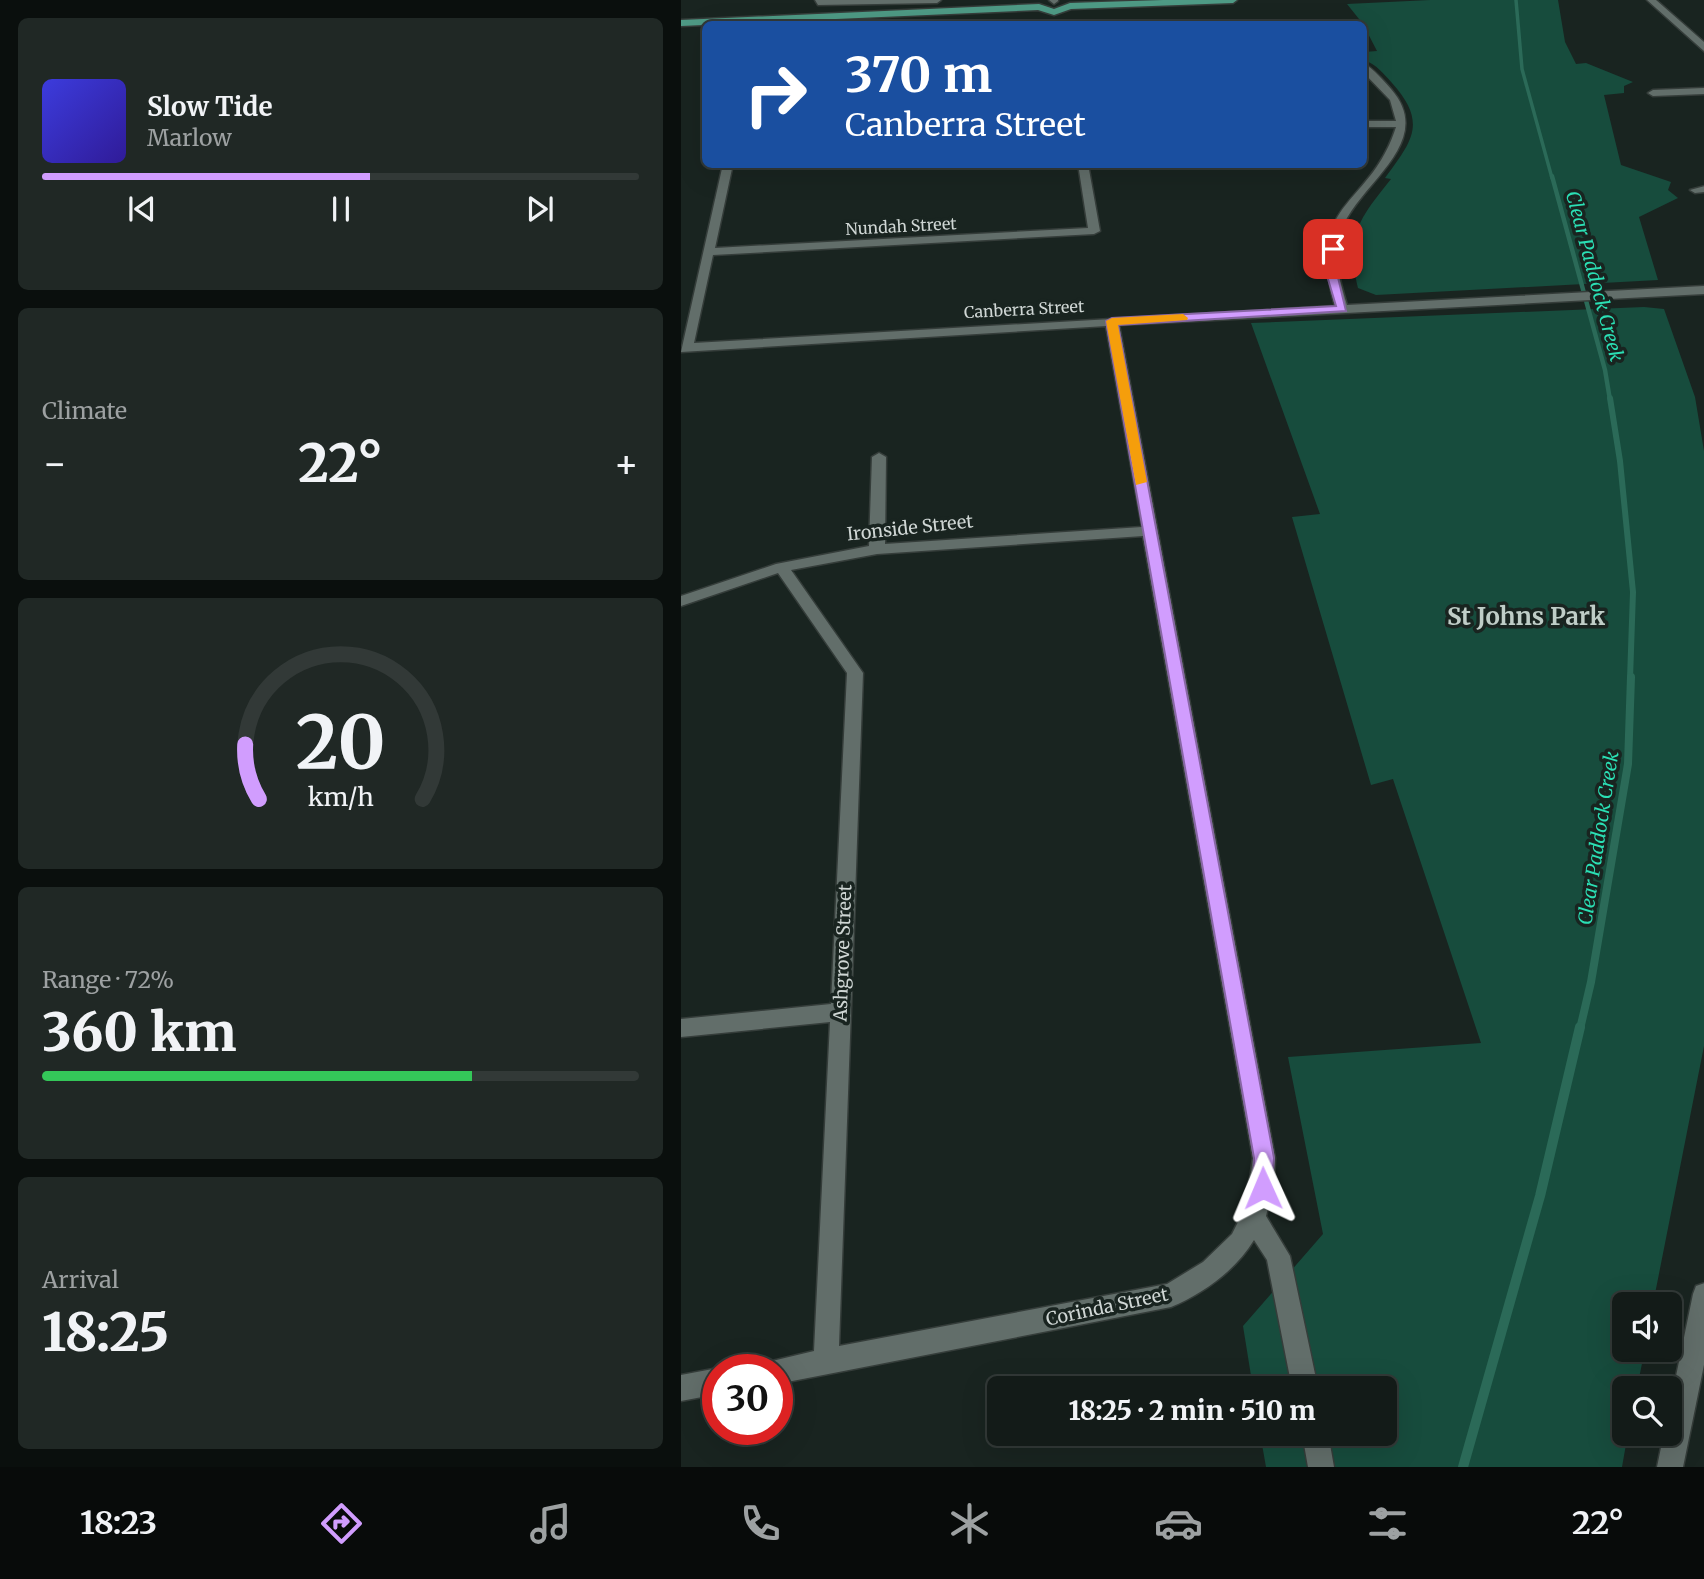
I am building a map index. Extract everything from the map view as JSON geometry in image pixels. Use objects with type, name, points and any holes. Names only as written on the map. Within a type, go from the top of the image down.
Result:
[{"type":"main road","points":[[1039,7],[1054,0],[1066,2],[1070,6]]},
{"type":"main road","points":[[726,21],[1039,7],[1054,12],[1070,6],[1233,0]]},
{"type":"main road","points":[[681,23],[702,22]]},
{"type":"street","points":[[818,2],[937,0]]},
{"type":"street","points":[[1651,0],[1704,49]]},
{"type":"street","points":[[1342,309],[1330,269],[1336,229],[1392,151],[1401,124],[1400,110],[1367,71]]},
{"type":"street","points":[[1653,93],[1704,91]]},
{"type":"street","points":[[1367,124],[1401,124]]},
{"type":"street","points":[[684,348],[710,252],[727,168]]},
{"type":"street","name":"Nundah Street","points":[[710,252],[1094,231],[1084,168]]},
{"type":"street","name":"Canberra Street","points":[[684,348],[1112,321],[1704,290]]},
{"type":"street","name":"Corinda Street","points":[[793,1368],[1171,1295],[1206,1276],[1236,1251],[1254,1219],[1263,1188],[1264,1158],[1112,321]]},
{"type":"street","points":[[877,548],[879,457]]},
{"type":"street","name":"Ironside Street","points":[[681,601],[781,567],[877,548],[1149,531]]},
{"type":"street","name":"Ashgrove Street","points":[[781,567],[855,673],[826,1362]]},
{"type":"street","points":[[681,1028],[840,1012]]},
{"type":"street","points":[[1254,1219],[1278,1256],[1303,1376]]},
{"type":"street","points":[[1670,1467],[1704,1294]]},
{"type":"street","points":[[681,1394],[681,1388],[702,1384]]},
{"type":"street","points":[[1317,1446],[1321,1467]]},
{"type":"green space","points":[[1430,0],[1558,0],[1565,42],[1576,64],[1586,63],[1633,82],[1624,86],[1624,93],[1604,95],[1621,165],[1671,182],[1668,190],[1678,198],[1639,217],[1658,280],[1376,295],[1358,288],[1354,270],[1354,241],[1363,217],[1391,179],[1385,178],[1409,142],[1413,121],[1403,97],[1383,73],[1367,62],[1367,52],[1377,51],[1367,32],[1367,21],[1361,21],[1347,4]]},
{"type":"green space","points":[[1644,307],[1664,309],[1695,397],[1704,451],[1705,1041],[1655,1292],[1612,1292],[1612,1362],[1642,1362],[1639,1376],[1612,1376],[1612,1446],[1626,1446],[1622,1467],[1266,1467],[1262,1446],[1397,1446],[1397,1376],[1251,1376],[1243,1326],[1323,1234],[1288,1057],[1481,1043],[1393,779],[1371,785],[1292,517],[1320,514],[1251,323]]},
{"type":"waterway","name":"Clear Paddock Creek","points":[[1516,0],[1522,69],[1552,178]]},
{"type":"waterway","name":"Clear Paddock Creek","points":[[1552,176],[1605,370],[1610,400]]},
{"type":"waterway","name":"Clear Paddock Creek","points":[[1610,398],[1620,461],[1633,592],[1630,679]]},
{"type":"waterway","name":"Clear Paddock Creek","points":[[1580,1029],[1591,982],[1628,764],[1631,677]]},
{"type":"waterway","name":"Clear Paddock Creek","points":[[1463,1467],[1540,1196],[1580,1027]]},
{"type":"slow traffic","points":[[1141,482],[1112,321],[1183,318]]},
{"type":"district","name":"St Johns Park","points":[[1526,617]]},
{"type":"route","points":[[1263,1188],[1264,1158],[1112,321],[1342,309],[1330,269],[1333,249]]}]
